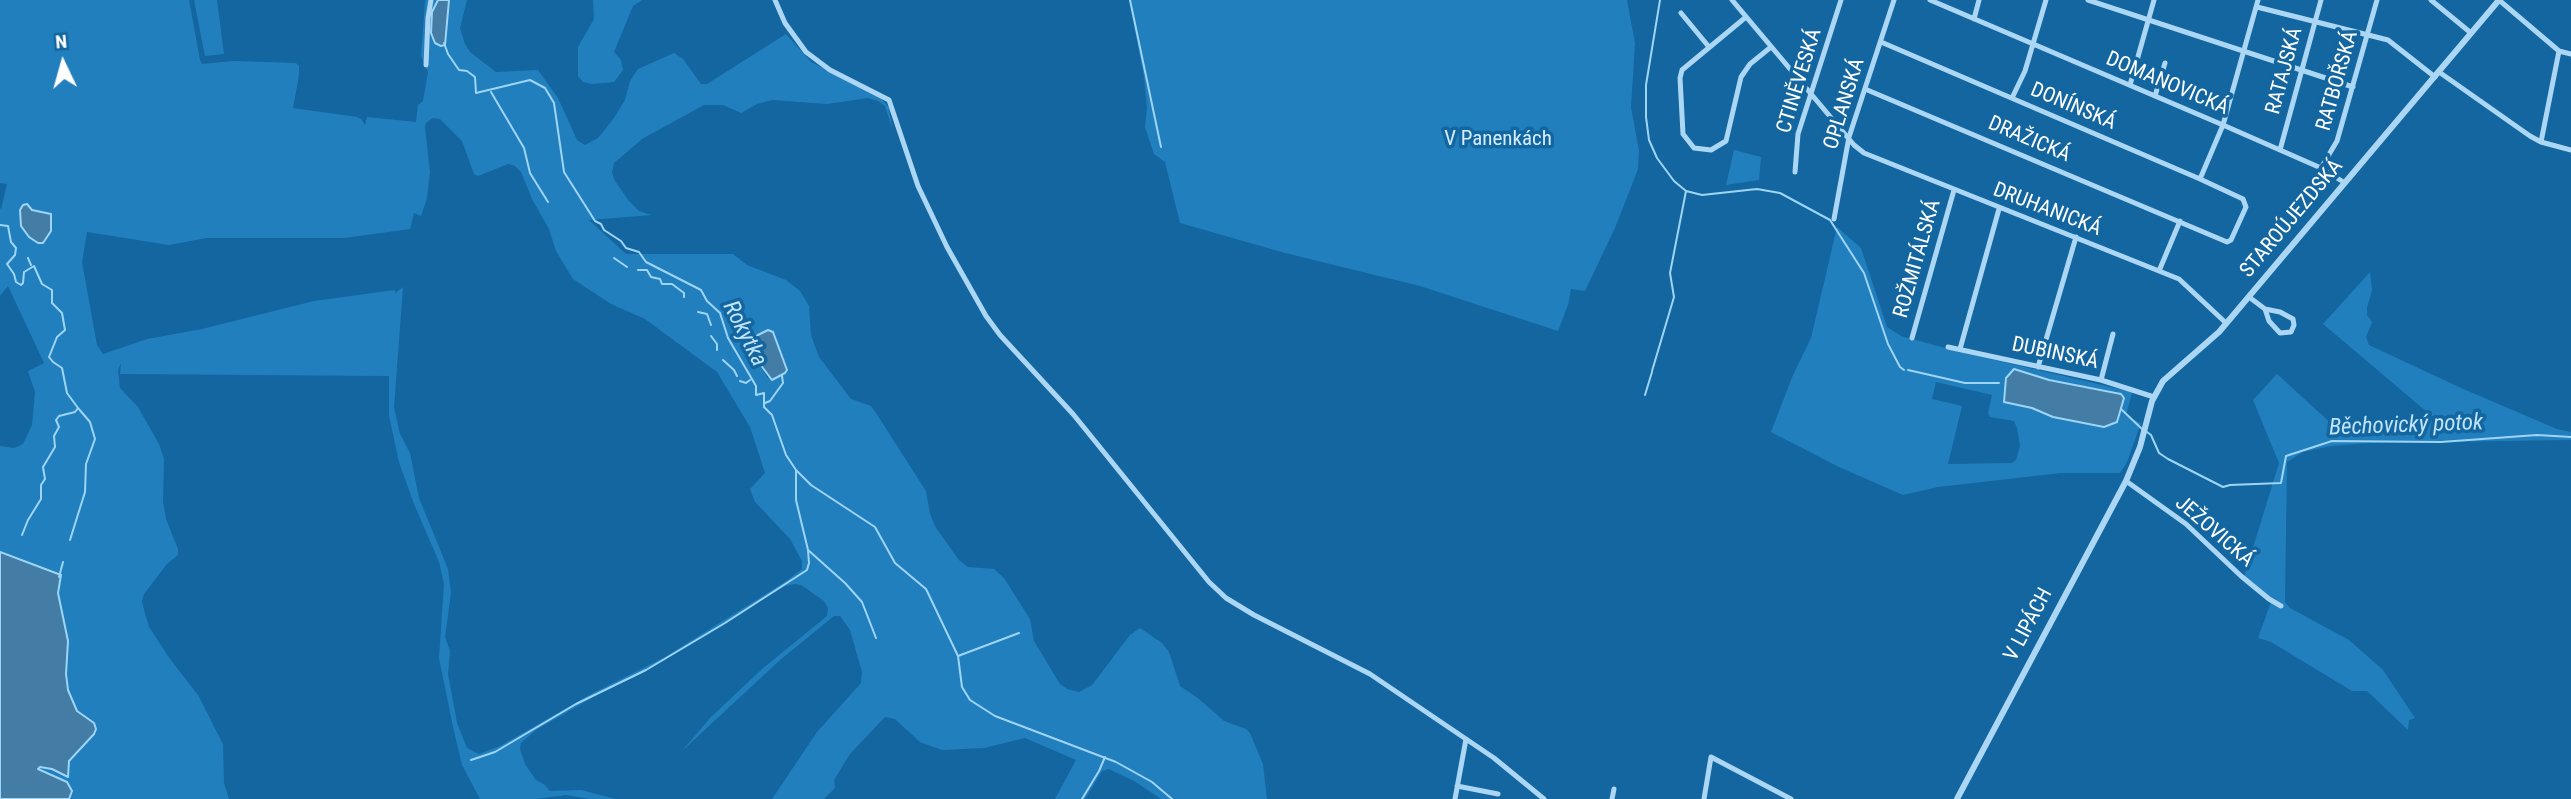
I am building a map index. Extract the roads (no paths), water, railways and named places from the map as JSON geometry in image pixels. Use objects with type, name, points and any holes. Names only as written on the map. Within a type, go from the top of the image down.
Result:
[{"type":"street","points":[[426,65],[431,0]]},
{"type":"street","points":[[775,0],[785,23],[806,52],[830,70],[889,100],[918,186],[947,247],[986,316],[1000,335],[1073,414],[1209,582],[1241,608],[1370,674],[1494,758],[1544,799]]},
{"type":"street","name":"DRUHANICKÁ","points":[[1732,0],[1864,153],[2159,271],[2187,285],[2227,323]]},
{"type":"street","name":"CTINĚVESKÁ","points":[[1794,172],[1798,134],[1841,0]]},
{"type":"street","name":"OPLANSKÁ","points":[[1834,219],[1849,137],[1894,0]]},
{"type":"street","name":"DOMANOVICKÁ","points":[[1930,0],[2224,125],[2321,168],[2345,183]]},
{"type":"street","points":[[1974,19],[1979,0]]},
{"type":"street","points":[[2012,98],[2034,44],[2046,0]]},
{"type":"street","points":[[2088,0],[2353,87]]},
{"type":"street","points":[[2130,85],[2154,0]]},
{"type":"street","name":"RATAJSKÁ","points":[[2280,150],[2321,0]]},
{"type":"street","name":"RATBOŘSKÁ","points":[[2321,168],[2334,149],[2378,0]]},
{"type":"street","points":[[2431,0],[2471,33]]},
{"type":"street","points":[[2499,0],[2559,51],[2571,54]]},
{"type":"street","name":"STAROÚJEZDSKÁ","points":[[2132,468],[2154,397],[2163,381],[2227,323],[2499,0]]},
{"type":"street","points":[[2200,179],[2224,125],[2258,3],[2392,41],[2437,75],[2541,142],[2571,150]]},
{"type":"street","points":[[1681,13],[1709,47]]},
{"type":"street","points":[[1746,17],[1687,65],[1680,78],[1682,134],[1693,148],[1711,150],[1726,141],[1741,77],[1750,64],[1771,47]]},
{"type":"street","name":"DONÍNSKÁ","points":[[1881,42],[2200,179],[2243,199],[2246,207]]},
{"type":"street","points":[[2541,142],[2559,51]]},
{"type":"street","points":[[2155,96],[2165,63]]},
{"type":"street","name":"DRAŽICKÁ","points":[[1865,89],[2229,242],[2246,207]]},
{"type":"street","name":"ROŽMITÁLSKÁ","points":[[1912,338],[1954,190]]},
{"type":"street","points":[[1960,349],[1999,209]]},
{"type":"street","points":[[2159,271],[2180,221]]},
{"type":"street","points":[[2038,367],[2076,237]]},
{"type":"street","points":[[2249,297],[2265,309],[2274,327],[2284,334],[2291,332],[2293,319],[2275,310],[2265,309]]},
{"type":"street","points":[[2101,380],[2113,334]]},
{"type":"street","name":"DUBINSKÁ","points":[[1948,347],[2101,380],[2154,397]]},
{"type":"street","name":"V LIPÁCH","points":[[1957,799],[2132,468]]},
{"type":"street","name":"JEŽOVICKÁ","points":[[2126,481],[2186,524],[2241,576],[2281,606]]},
{"type":"street","points":[[1455,799],[1466,739]]},
{"type":"street","points":[[1704,799],[1711,757],[1791,799]]},
{"type":"street","points":[[1457,786],[1498,794]]},
{"type":"street","points":[[1612,799],[1614,789]]},
{"type":"waterway","points":[[1130,0],[1161,147]]},
{"type":"waterway","name":"Běchovický potok","points":[[1660,0],[1646,85],[1649,140],[1657,158],[1674,181],[1686,191],[1702,195],[1757,189],[1780,193],[1830,220],[1864,273],[1888,344],[1904,370]]},
{"type":"waterway","name":"Rokytka","points":[[444,43],[459,70],[467,71],[475,77],[476,93],[530,80],[545,88],[554,103],[564,172],[595,221],[626,248],[639,252],[646,262],[701,290],[707,301],[720,313],[728,338],[756,386],[756,395],[764,393],[764,407],[772,415],[786,455],[796,470],[811,485],[875,527],[895,563],[926,589],[958,656],[962,687],[970,700],[995,716],[1116,762],[1152,782],[1172,799]]},
{"type":"waterway","points":[[491,92],[524,148],[530,173],[548,202]]},
{"type":"waterway","points":[[1652,371],[1674,297],[1670,273],[1686,191]]},
{"type":"waterway","points":[[0,225],[8,226],[11,242],[16,248],[15,255],[7,264],[16,282],[21,285],[24,272],[34,266],[42,284],[52,290],[52,303],[62,313],[65,330],[57,337],[49,357],[62,368],[67,393],[78,408],[56,420],[59,427],[54,436],[55,447],[43,467],[45,479],[41,485],[41,499],[22,535]]},
{"type":"waterway","points":[[28,258],[31,265]]},
{"type":"waterway","points":[[614,258],[627,267]]},
{"type":"waterway","points":[[638,270],[647,270],[651,277],[660,279],[662,284],[672,284],[684,293],[684,297]]},
{"type":"waterway","points":[[698,312],[707,314],[711,325]]},
{"type":"waterway","points":[[711,336],[717,344],[717,350]]},
{"type":"waterway","points":[[723,360],[737,376]]},
{"type":"waterway","name":"Běchovický potok","points":[[1908,370],[1965,383],[1999,383]]},
{"type":"waterway","points":[[1645,395],[1652,372]]},
{"type":"waterway","points":[[765,403],[770,401],[783,383],[782,376]]},
{"type":"waterway","points":[[740,381],[746,383],[750,380]]},
{"type":"waterway","points":[[70,540],[85,492],[86,464],[95,439],[90,422],[78,408]]},
{"type":"waterway","name":"Běchovický potok","points":[[2121,409],[2142,429]]},
{"type":"waterway","name":"Běchovický potok","points":[[2147,432],[2159,453],[2223,487],[2281,483],[2286,456],[2332,441],[2441,442],[2537,435],[2571,437]]},
{"type":"waterway","points":[[471,760],[495,752],[576,704],[646,670],[807,570],[808,550],[796,500],[796,470]]},
{"type":"waterway","points":[[808,550],[862,602],[876,638]]},
{"type":"waterway","points":[[59,577],[63,562]]},
{"type":"waterway","points":[[958,656],[1019,633]]},
{"type":"waterway","points":[[1082,799],[1105,757]]},
{"type":"park label","name":"V Panenkách","points":[[1498,140]]}]
